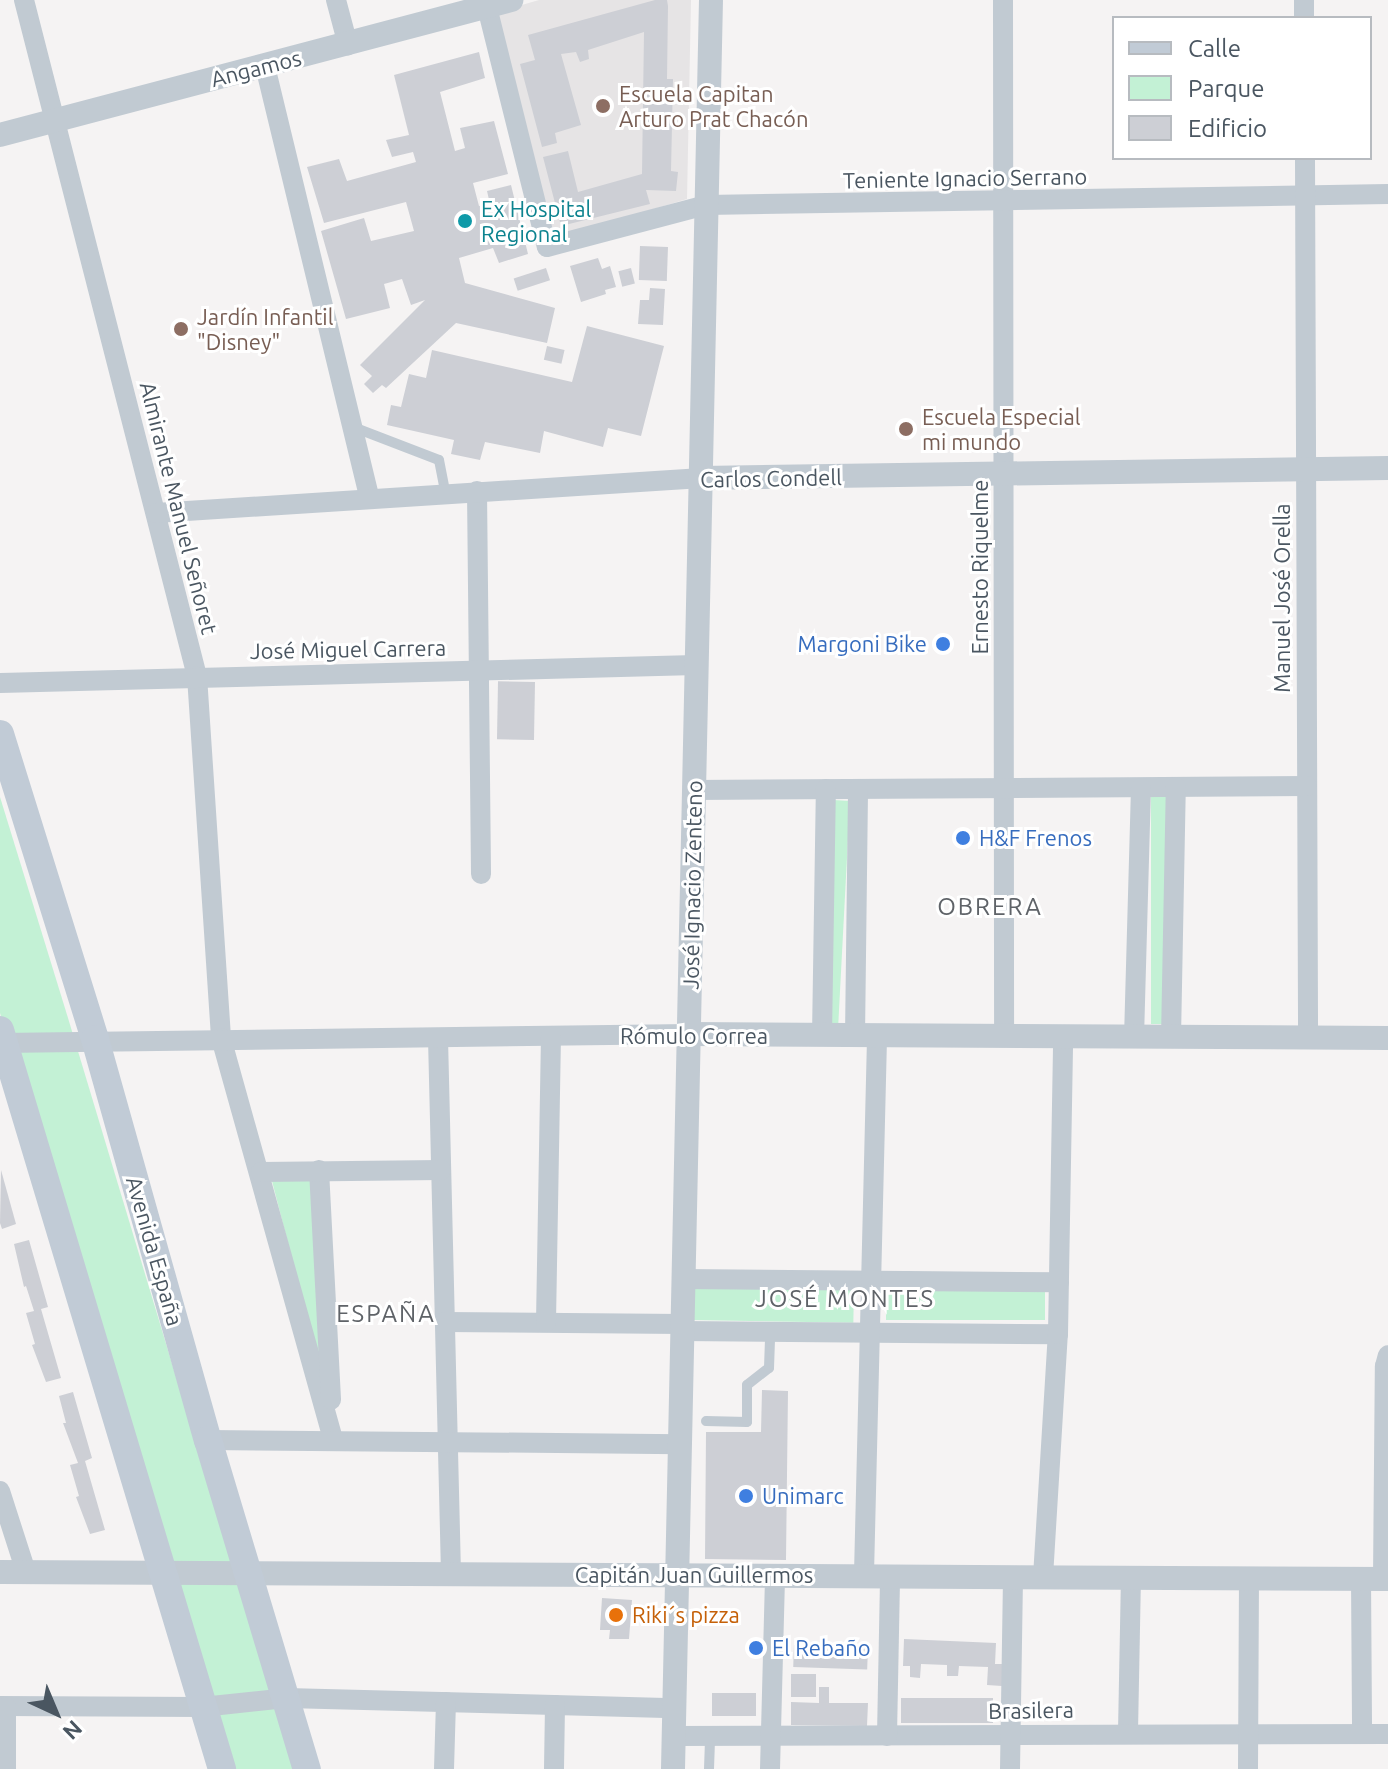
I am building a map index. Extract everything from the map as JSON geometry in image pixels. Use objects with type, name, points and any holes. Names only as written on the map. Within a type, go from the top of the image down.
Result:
[{"type":"main road","name":"Avenida España","points":[[0,734],[95,1039],[208,1440],[307,1769]]},
{"type":"main road","points":[[1,1038],[222,1769]]},
{"type":"street","name":"Almirante Manuel Señoret","points":[[24,0],[197,676],[221,1038],[261,1172],[333,1440]]},
{"type":"street","points":[[336,0],[348,45]]},
{"type":"street","name":"Angamos","points":[[0,135],[511,0]]},
{"type":"street","name":"José Ignacio Zenteno","points":[[673,1769],[711,0]]},
{"type":"street","name":"Ernesto Riquelme","points":[[1003,0],[1004,1037]]},
{"type":"street","name":"Teniente Ignacio Serrano","points":[[487,7],[547,247],[706,205],[1003,203],[1305,193],[1388,194]]},
{"type":"street","points":[[265,66],[369,497]]},
{"type":"street","name":"Manuel José Orella","points":[[1305,160],[1308,1038]]},
{"type":"street","name":"Carlos Condell","points":[[156,513],[445,492],[702,478],[1388,468]]},
{"type":"street","points":[[477,491],[481,874]]},
{"type":"street","name":"José Miguel Carrera","points":[[0,683],[696,665]]},
{"type":"street","points":[[694,790],[1307,786]]},
{"type":"street","points":[[1171,1038],[1176,787]]},
{"type":"street","points":[[1134,1038],[1141,788]]},
{"type":"street","points":[[822,1036],[826,789]]},
{"type":"street","points":[[858,789],[872,1280],[864,1574]]},
{"type":"street","name":"Rómulo Correa","points":[[1,1038],[438,1038],[690,1034],[1388,1038]]},
{"type":"street","points":[[546,1322],[551,1036]]},
{"type":"street","points":[[1043,1577],[1058,1334],[1063,1037]]},
{"type":"street","points":[[438,1038],[451,1575]]},
{"type":"street","points":[[319,1170],[333,1440]]},
{"type":"street","points":[[261,1172],[441,1170]]},
{"type":"street","points":[[683,1279],[1059,1282]]},
{"type":"street","points":[[445,1322],[546,1322],[770,1333],[1058,1334]]},
{"type":"street","points":[[1362,1734],[1377,1578],[1385,1366],[1388,1355]]},
{"type":"street","points":[[208,1440],[681,1444]]},
{"type":"street","points":[[0,1491],[26,1572]]},
{"type":"street","name":"Capitán Juan Guillermos","points":[[0,1572],[1377,1578]]},
{"type":"street","points":[[887,1736],[890,1575]]},
{"type":"street","points":[[770,1769],[775,1576]]},
{"type":"street","points":[[1010,1769],[1013,1576]]},
{"type":"street","points":[[1128,1732],[1131,1576]]},
{"type":"street","points":[[1248,1769],[1249,1577]]},
{"type":"street","points":[[6,1769],[3,1706],[202,1707],[286,1698],[675,1708]]},
{"type":"street","points":[[444,1769],[446,1702]]},
{"type":"street","points":[[554,1769],[555,1705]]},
{"type":"street","name":"Brasilera","points":[[674,1736],[1128,1732],[1388,1734]]},
{"type":"lane","points":[[353,427],[439,460],[445,492]]},
{"type":"lane","points":[[706,1421],[747,1422],[747,1385],[769,1368],[770,1333]]},
{"type":"lane","points":[[709,1769],[710,1736]]},
{"type":"shaded area","name":"Escuela Capitan Arturo Prat Chacón","points":[[539,0],[691,0],[687,199],[551,240],[494,13]]},
{"type":"green space","points":[[0,797],[294,1769],[228,1769],[105,1370],[0,1013]]},
{"type":"green space","points":[[1151,797],[1169,797],[1169,1024],[1151,1024]]},
{"type":"green space","points":[[833,800],[850,801],[838,1028],[821,1027]]},
{"type":"green space","points":[[312,1179],[321,1371],[272,1181]]},
{"type":"green space","points":[[693,1284],[854,1287],[853,1323],[692,1320]]},
{"type":"green space","points":[[886,1289],[1045,1289],[1045,1320],[886,1320]]},
{"type":"building","points":[[655,0],[667,0],[668,6],[667,79],[673,79],[671,171],[678,172],[676,191],[646,190],[650,204],[561,226],[543,157],[568,151],[578,192],[642,174],[644,32],[588,50],[589,59],[580,62],[576,52],[561,54],[581,125],[555,133],[557,143],[542,147],[520,64],[535,60],[528,35]]},
{"type":"building","name":"Ex Hospital Regional","points":[[479,52],[485,78],[440,92],[455,151],[465,148],[460,128],[494,121],[508,174],[473,183],[479,206],[490,204],[487,191],[511,185],[528,254],[499,263],[493,248],[459,258],[465,283],[555,308],[547,343],[456,323],[386,388],[382,385],[373,393],[364,384],[372,376],[360,365],[425,300],[411,305],[402,279],[384,284],[390,308],[346,319],[321,231],[364,218],[371,241],[414,231],[406,202],[324,223],[307,167],[339,159],[347,181],[416,162],[413,152],[392,157],[386,140],[409,135],[394,75]]},
{"type":"building","points":[[640,246],[668,247],[667,281],[639,280]]},
{"type":"building","points":[[598,258],[602,269],[610,266],[616,287],[605,290],[606,294],[581,302],[570,266]]},
{"type":"building","points":[[546,268],[550,280],[518,291],[514,279]]},
{"type":"building","points":[[631,268],[635,284],[622,287],[618,271]]},
{"type":"building","points":[[650,288],[665,289],[663,325],[638,324],[640,300],[649,300]]},
{"type":"building","points":[[587,326],[664,346],[641,436],[608,428],[603,447],[544,431],[540,453],[485,442],[480,460],[451,454],[454,440],[387,425],[391,405],[401,407],[409,374],[426,378],[432,350],[572,382]]},
{"type":"building","points":[[547,346],[565,350],[561,364],[544,360]]},
{"type":"building","points":[[498,681],[535,682],[534,740],[497,739]]},
{"type":"building","points":[[1,1170],[16,1224],[2,1229],[0,1223]]},
{"type":"building","points":[[29,1240],[48,1307],[41,1309],[61,1378],[46,1382],[32,1345],[35,1344],[26,1313],[34,1311],[24,1287],[14,1244]]},
{"type":"building","name":"Unimarc","points":[[762,1390],[788,1391],[786,1560],[705,1559],[706,1432],[761,1432]]},
{"type":"building","points":[[73,1392],[92,1458],[85,1461],[105,1530],[90,1534],[76,1497],[79,1496],[70,1465],[78,1463],[63,1423],[66,1423],[59,1396]]},
{"type":"building","name":"Riki´s pizza","points":[[602,1598],[632,1600],[629,1639],[609,1639],[610,1630],[600,1630]]},
{"type":"building","points":[[904,1639],[996,1643],[995,1664],[1003,1664],[1002,1686],[987,1685],[988,1667],[959,1666],[958,1676],[947,1676],[947,1665],[921,1664],[920,1678],[910,1677],[910,1666],[903,1666]]},
{"type":"building","points":[[794,1645],[868,1648],[867,1670],[793,1667]]},
{"type":"building","points":[[791,1674],[816,1674],[816,1697],[791,1697]]},
{"type":"building","points":[[819,1687],[829,1687],[829,1703],[868,1703],[867,1726],[791,1725],[791,1702],[819,1703]]},
{"type":"building","points":[[712,1693],[756,1693],[756,1716],[712,1716]]},
{"type":"building","points":[[901,1698],[993,1698],[993,1723],[901,1723]]},
{"type":"place","name":"Escuela Capitan Arturo Prat Chacón","points":[[603,106]]},
{"type":"place","name":"Ex Hospital Regional","points":[[465,221]]},
{"type":"place","name":"Jardín Infantil \"Disney\"","points":[[181,329]]},
{"type":"place","name":"Escuela Especial mi mundo","points":[[906,429]]},
{"type":"place","name":"Margoni Bike","points":[[943,644]]},
{"type":"place","name":"H&F Frenos","points":[[963,838]]},
{"type":"place","name":"Unimarc","points":[[746,1496]]},
{"type":"place","name":"Riki´s pizza","points":[[616,1615]]},
{"type":"place","name":"El Rebaño","points":[[756,1648]]},
{"type":"district","name":"OBRERA","points":[[990,907]]},
{"type":"district","name":"JOSÉ MONTES","points":[[845,1299]]},
{"type":"district","name":"ESPAÑA","points":[[386,1314]]}]
